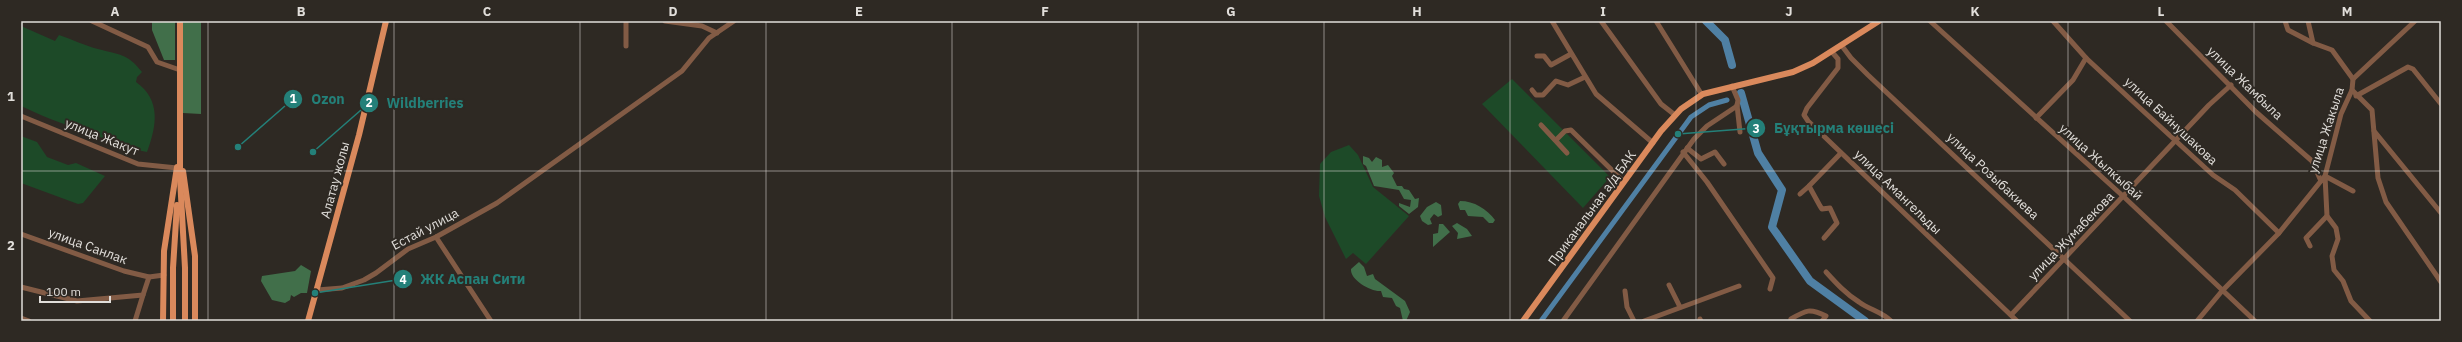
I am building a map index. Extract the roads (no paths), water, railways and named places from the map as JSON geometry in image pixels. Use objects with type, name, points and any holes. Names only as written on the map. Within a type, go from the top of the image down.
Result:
[{"type":"main road","points":[[180,21],[179,150],[185,268],[184,321]]},
{"type":"main road","name":"Алатау жолы","points":[[308,321],[359,135],[386,21]]},
{"type":"main road","name":"Приканальная а/д БАК","points":[[1523,321],[1653,143],[1681,109],[1702,95],[1732,86],[1793,72],[1813,64],[1879,21]]},
{"type":"main road","points":[[164,321],[165,242],[179,150]]},
{"type":"main road","points":[[179,150],[195,256],[195,321]]},
{"type":"main road","points":[[173,321],[173,268],[180,178]]},
{"type":"street","points":[[92,21],[148,47],[158,62],[180,70]]},
{"type":"street","points":[[626,21],[626,46]]},
{"type":"street","points":[[665,21],[702,26],[717,33]]},
{"type":"street","points":[[1552,21],[1596,94],[1607,106],[1636,127],[1653,143]]},
{"type":"street","points":[[1601,21],[1661,104],[1675,115]]},
{"type":"street","points":[[1656,21],[1702,95]]},
{"type":"street","name":"улица Жылкыбай","points":[[1930,21],[2124,197],[2255,321]]},
{"type":"street","name":"улица Байнушакова","points":[[2052,21],[2086,58],[2213,175],[2235,190],[2279,233]]},
{"type":"street","name":"улица Жамбыла","points":[[2166,21],[2256,112],[2312,161],[2321,181]]},
{"type":"street","points":[[2285,21],[2288,30],[2313,43],[2332,50],[2353,80]]},
{"type":"street","points":[[2308,21],[2313,43]]},
{"type":"street","name":"улица Жакыла","points":[[2197,321],[2222,291],[2279,233],[2325,176],[2340,114],[2352,90],[2353,80],[2415,21]]},
{"type":"street","name":"Естай улица","points":[[317,290],[342,288],[364,280],[408,249],[436,238],[497,204],[682,71],[709,38],[732,22]]},
{"type":"street","name":"улица Розыбакиева","points":[[1842,46],[1851,58],[1868,75],[2130,321]]},
{"type":"street","name":"улица Амангельды","points":[[1832,52],[1838,59],[1838,68],[1807,108],[1804,115],[1841,153],[2017,321]]},
{"type":"street","points":[[1537,56],[1544,56],[1551,65],[1571,54]]},
{"type":"street","points":[[2036,118],[2073,80],[2086,58]]},
{"type":"street","points":[[2356,96],[2408,67],[2413,69],[2441,104]]},
{"type":"street","points":[[1532,90],[1536,95],[1543,95],[1556,82],[1568,85],[1585,77]]},
{"type":"street","points":[[1732,86],[1738,100],[1737,105],[1740,132]]},
{"type":"street","name":"улица Жумабекова","points":[[2011,315],[2063,258],[2176,142],[2209,105],[2231,86]]},
{"type":"street","points":[[2352,90],[2356,96],[2367,103],[2372,110],[2378,178],[2386,202],[2441,282]]},
{"type":"street","points":[[1562,321],[1683,152],[1707,126],[1737,105]]},
{"type":"street","name":"улица Жакут","points":[[21,116],[138,164],[176,168]]},
{"type":"street","points":[[1541,125],[1567,153]]},
{"type":"street","points":[[1556,140],[1565,131],[1571,130],[1624,182]]},
{"type":"street","points":[[2374,131],[2441,213]]},
{"type":"street","points":[[1687,148],[1701,159],[1715,152],[1724,164]]},
{"type":"street","points":[[1683,152],[1760,257],[1773,278],[1770,289]]},
{"type":"street","points":[[1800,194],[1841,153]]},
{"type":"street","points":[[2325,176],[2353,191]]},
{"type":"street","points":[[2325,176],[2327,216],[2336,228],[2338,239],[2332,256],[2334,270],[2343,281],[2351,301],[2370,321]]},
{"type":"street","points":[[1809,186],[1822,209],[1830,208],[1837,219],[1837,223],[1824,238]]},
{"type":"street","points":[[2310,246],[2306,238],[2327,216]]},
{"type":"street","name":"улица Санлак","points":[[21,234],[124,271],[149,277]]},
{"type":"street","points":[[436,238],[492,321]]},
{"type":"street","points":[[1826,272],[1846,293],[1860,303],[1884,314],[1892,321]]},
{"type":"street","points":[[135,321],[149,277],[164,275]]},
{"type":"street","points":[[1669,285],[1680,307]]},
{"type":"street","points":[[1644,321],[1738,286]]},
{"type":"street","points":[[21,287],[77,301],[143,295]]},
{"type":"street","points":[[1625,291],[1627,307],[1634,321]]},
{"type":"street","points":[[1791,319],[1806,309],[1826,316],[1822,321]]},
{"type":"street","points":[[21,318],[29,321]]},
{"type":"waterway","points":[[1706,21],[1725,40],[1732,65]]},
{"type":"waterway","points":[[1741,93],[1758,153],[1782,190],[1772,227],[1810,281],[1865,321]]},
{"type":"waterway","points":[[1541,321],[1691,117],[1709,105],[1727,100]]},
{"type":"place","name":"Бұқтырма көшесі","points":[[1678,134]]},
{"type":"place","name":"Ozon","points":[[238,147]]},
{"type":"place","name":"Wildberries","points":[[313,152]]},
{"type":"place","name":"ЖК Аспан Сити","points":[[315,293]]}]
